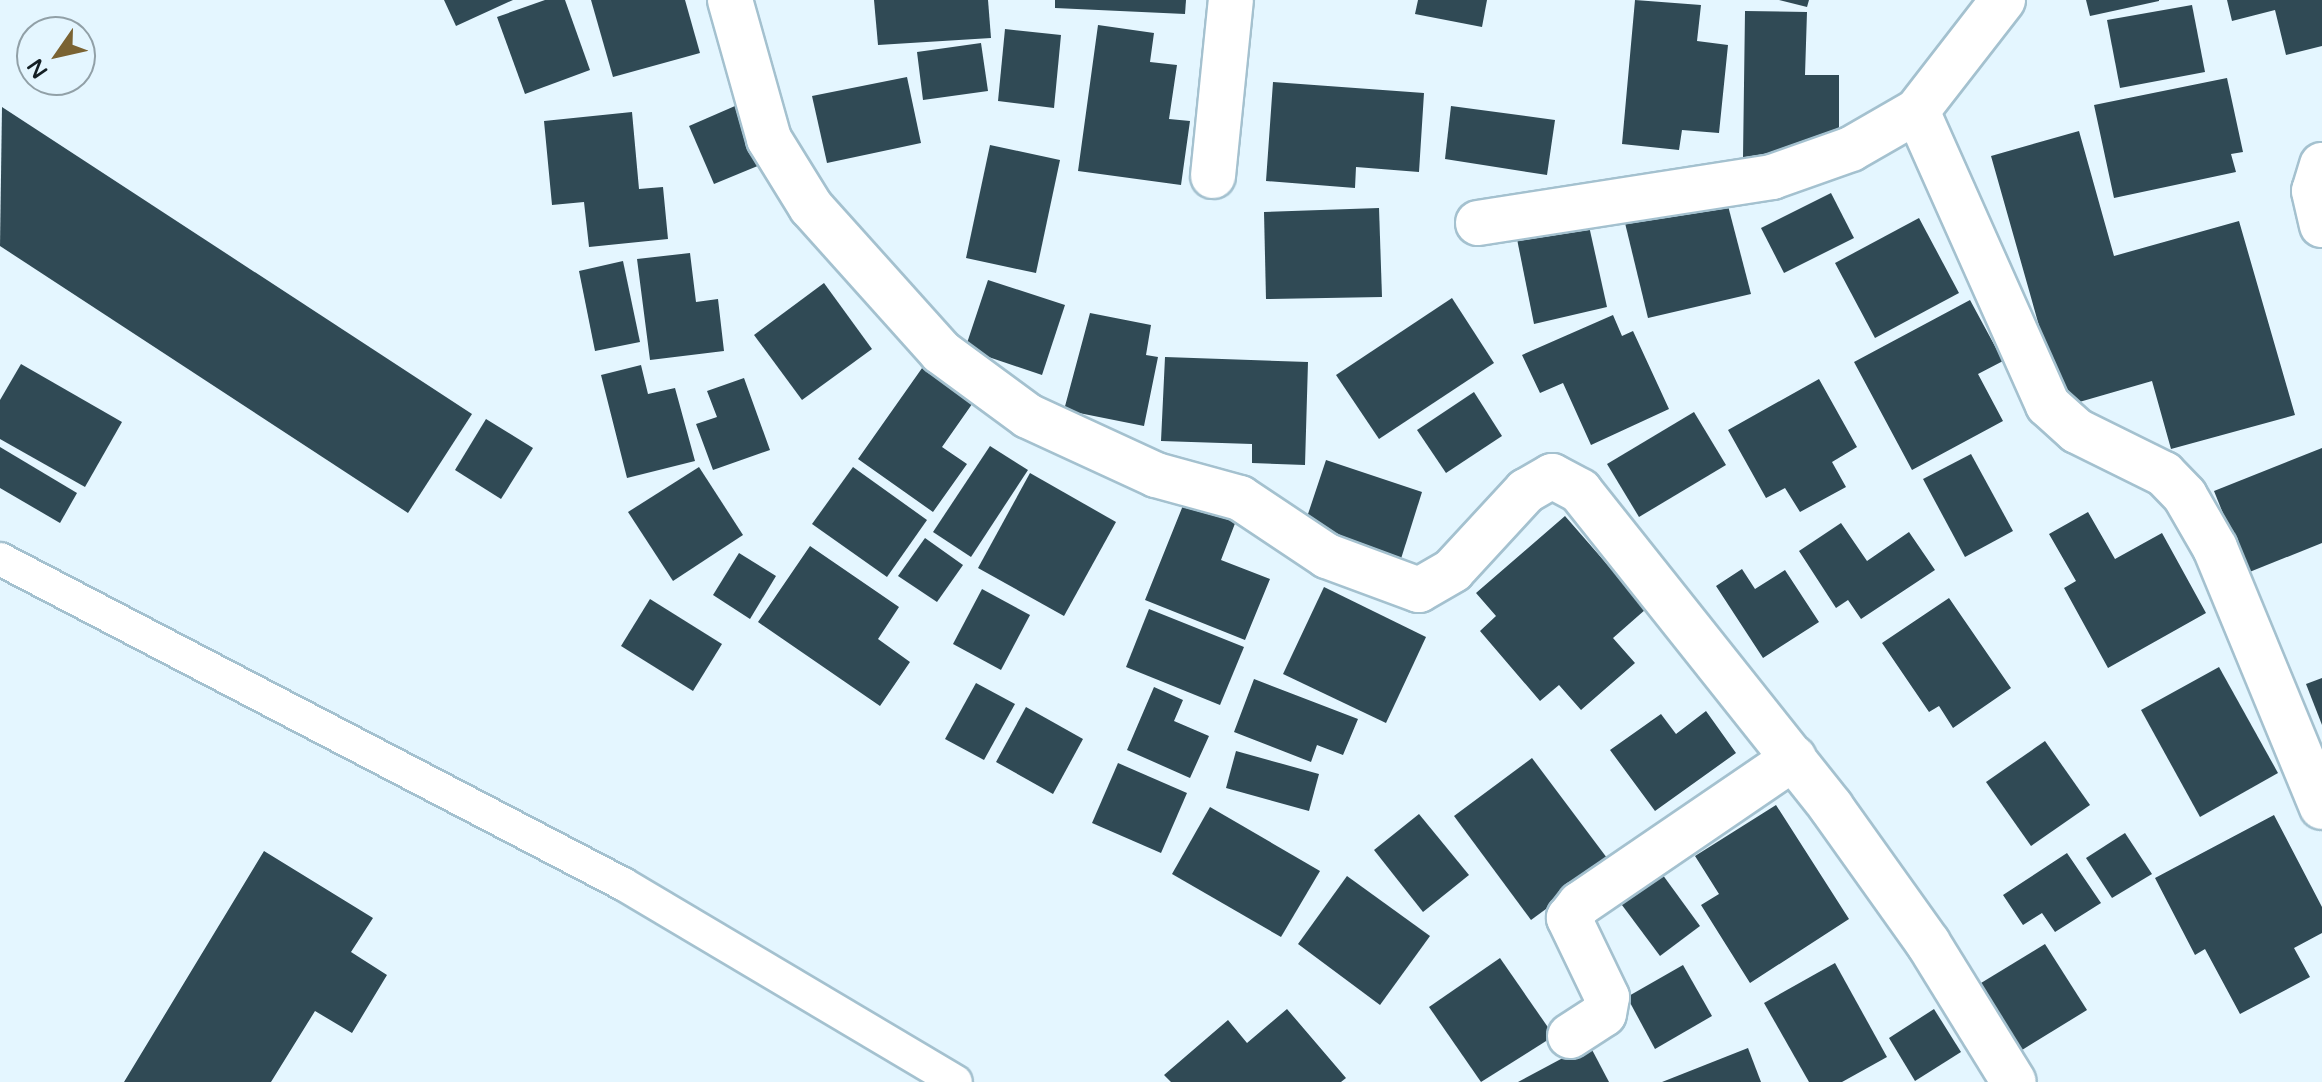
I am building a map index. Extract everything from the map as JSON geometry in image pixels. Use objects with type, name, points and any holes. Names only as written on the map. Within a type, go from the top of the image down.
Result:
[{"type":"street","points":[[730,0],[769,139],[811,207],[941,352],[1028,416],[1156,475],[1240,498],[1327,556],[1419,590],[1453,570],[1526,491],[1552,476],[1590,503],[1794,758],[1928,943],[2014,1082]]},
{"type":"street","points":[[1213,176],[1231,0]]},
{"type":"street","points":[[1478,223],[1772,177],[1851,149],[1917,111],[2003,0]]},
{"type":"street","points":[[1917,111],[2048,405],[2077,431],[2164,474],[2185,496],[2215,548],[2322,807]]},
{"type":"street","points":[[2322,165],[2314,191],[2322,225]]},
{"type":"street","points":[[1570,1036],[1604,1014],[1607,997],[1569,918],[1580,904],[1794,758]]},
{"type":"lane","points":[[0,559],[623,884],[956,1082]]},
{"type":"building","points":[[444,0],[513,0],[456,26]]},
{"type":"building","points":[[545,0],[565,0],[590,70],[525,94],[497,17]]},
{"type":"building","points":[[591,0],[685,0],[700,53],[613,77]]},
{"type":"building","points":[[874,0],[988,0],[991,38],[878,45]]},
{"type":"building","points":[[1055,0],[1186,0],[1185,14],[1055,8]]},
{"type":"building","points":[[1418,0],[1487,0],[1482,27],[1415,14]]},
{"type":"building","points":[[1635,0],[1701,5],[1697,41],[1728,45],[1719,133],[1682,130],[1679,150],[1622,144]]},
{"type":"building","points":[[1779,0],[1809,0],[1807,7]]},
{"type":"building","points":[[2086,0],[2159,0],[2159,1],[2090,16]]},
{"type":"building","points":[[2227,0],[2322,0],[2322,46],[2286,55],[2275,10],[2232,21]]},
{"type":"building","points":[[2192,5],[2205,72],[2120,88],[2107,20]]},
{"type":"building","points":[[1745,11],[1807,12],[1805,75],[1839,75],[1839,145],[1805,158],[1743,157]]},
{"type":"building","points":[[1098,25],[1154,33],[1150,62],[1177,65],[1169,119],[1190,121],[1181,185],[1078,171]]},
{"type":"building","points":[[1005,29],[1061,35],[1054,108],[998,101]]},
{"type":"building","points":[[981,43],[988,91],[923,100],[917,52]]},
{"type":"building","points":[[907,77],[921,143],[827,163],[812,96]]},
{"type":"building","points":[[2227,78],[2243,152],[2231,154],[2236,172],[2114,198],[2094,105]]},
{"type":"building","points":[[1273,82],[1424,93],[1419,172],[1356,167],[1355,188],[1266,181]]},
{"type":"building","points":[[735,106],[760,165],[714,184],[689,126]]},
{"type":"building","points":[[1451,106],[1555,120],[1547,175],[1445,159]]},
{"type":"building","points":[[2,107],[472,414],[408,513],[0,246]]},
{"type":"building","points":[[632,112],[639,189],[663,187],[668,239],[589,247],[584,202],[552,205],[544,121]]},
{"type":"building","points":[[2079,131],[2114,256],[2239,221],[2295,415],[2171,449],[2152,381],[2062,407],[1991,156]]},
{"type":"building","points":[[990,145],[1060,160],[1036,273],[966,258]]},
{"type":"building","points":[[1831,193],[1854,238],[1784,273],[1761,228]]},
{"type":"building","points":[[1726,198],[1751,294],[1648,318],[1625,223]]},
{"type":"building","points":[[1379,208],[1382,297],[1266,299],[1264,212]]},
{"type":"building","points":[[1587,217],[1607,307],[1534,324],[1515,229]]},
{"type":"building","points":[[1919,218],[1959,293],[1875,338],[1835,263]]},
{"type":"building","points":[[690,253],[696,302],[718,299],[724,351],[650,360],[637,259]]},
{"type":"building","points":[[623,261],[640,342],[595,351],[579,271]]},
{"type":"building","points":[[988,280],[1065,305],[1042,375],[965,349]]},
{"type":"building","points":[[824,283],[872,349],[802,400],[754,335]]},
{"type":"building","points":[[1452,298],[1494,363],[1379,439],[1336,375]]},
{"type":"building","points":[[1970,300],[2003,361],[1978,374],[2003,421],[1912,470],[1854,362]]},
{"type":"building","points":[[1090,313],[1151,325],[1146,355],[1158,357],[1144,426],[1064,410]]},
{"type":"building","points":[[1613,315],[1622,336],[1633,331],[1669,409],[1591,445],[1563,383],[1540,393],[1522,355]]},
{"type":"building","points":[[1165,357],[1308,362],[1305,465],[1252,463],[1252,444],[1161,441]]},
{"type":"building","points":[[927,361],[977,397],[942,447],[967,464],[933,512],[858,459]]},
{"type":"building","points":[[21,364],[122,422],[85,487],[0,439],[0,400]]},
{"type":"building","points":[[641,365],[648,394],[675,388],[695,461],[627,478],[601,375]]},
{"type":"building","points":[[744,378],[770,450],[713,470],[696,424],[717,417],[707,391]]},
{"type":"building","points":[[1819,379],[1857,447],[1832,462],[1846,487],[1800,512],[1785,488],[1766,498],[1728,430]]},
{"type":"building","points":[[1474,392],[1502,436],[1446,473],[1417,430]]},
{"type":"building","points":[[1694,412],[1726,465],[1639,517],[1607,464]]},
{"type":"building","points":[[486,419],[533,448],[501,499],[455,470]]},
{"type":"building","points":[[990,446],[1028,470],[971,557],[933,532]]},
{"type":"building","points":[[0,447],[77,493],[60,523],[0,488]]},
{"type":"building","points":[[2322,448],[2322,543],[2247,573],[2214,491]]},
{"type":"building","points":[[1971,454],[2013,531],[1965,557],[1923,479]]},
{"type":"building","points":[[1326,460],[1422,492],[1400,562],[1303,529]]},
{"type":"building","points":[[699,467],[743,535],[673,581],[628,512]]},
{"type":"building","points":[[853,467],[927,520],[887,577],[812,524]]},
{"type":"building","points":[[1030,473],[1116,522],[1064,616],[978,568]]},
{"type":"building","points":[[1188,493],[1239,513],[1221,560],[1270,579],[1245,640],[1145,600]]},
{"type":"building","points":[[2088,512],[2115,559],[2162,533],[2206,613],[2108,668],[2064,588],[2076,581],[2049,534]]},
{"type":"building","points":[[1565,516],[1646,609],[1613,638],[1635,663],[1581,710],[1559,685],[1540,701],[1480,631],[1496,616],[1476,593]]},
{"type":"building","points":[[1841,523],[1867,561],[1909,532],[1935,570],[1861,619],[1848,600],[1836,608],[1799,551]]},
{"type":"building","points":[[925,538],[963,565],[937,602],[898,576]]},
{"type":"building","points":[[810,546],[899,607],[878,639],[910,662],[880,706],[758,622]]},
{"type":"building","points":[[739,553],[776,576],[750,619],[713,595]]},
{"type":"building","points":[[1742,569],[1755,589],[1785,570],[1819,622],[1763,658],[1716,586]]},
{"type":"building","points":[[1324,587],[1426,637],[1386,723],[1283,674]]},
{"type":"building","points":[[982,589],[1030,615],[1001,670],[953,644]]},
{"type":"building","points":[[1949,598],[2011,688],[1953,728],[1939,706],[1929,712],[1882,643]]},
{"type":"building","points":[[650,599],[722,644],[693,691],[621,646]]},
{"type":"building","points":[[1149,609],[1244,647],[1220,705],[1126,667]]},
{"type":"building","points":[[2219,667],[2278,773],[2200,817],[2141,710]]},
{"type":"building","points":[[2322,678],[2322,725],[2306,684]]},
{"type":"building","points":[[1254,679],[1358,719],[1343,755],[1317,745],[1311,762],[1234,732]]},
{"type":"building","points":[[976,683],[1015,704],[984,760],[945,739]]},
{"type":"building","points":[[1154,687],[1183,700],[1174,721],[1209,736],[1190,778],[1127,750]]},
{"type":"building","points":[[1026,707],[1083,739],[1053,794],[996,762]]},
{"type":"building","points":[[1706,711],[1736,753],[1655,811],[1610,750],[1661,714],[1676,734]]},
{"type":"building","points":[[2045,741],[2090,805],[2031,846],[1986,782]]},
{"type":"building","points":[[1236,751],[1319,774],[1309,811],[1226,788]]},
{"type":"building","points":[[1532,758],[1610,862],[1531,920],[1454,816]]},
{"type":"building","points":[[1118,763],[1187,793],[1161,853],[1092,823]]},
{"type":"building","points":[[1776,805],[1849,919],[1750,983],[1701,905],[1719,894],[1695,856]]},
{"type":"building","points":[[1210,807],[1320,871],[1281,937],[1172,874]]},
{"type":"building","points":[[1419,814],[1469,875],[1423,912],[1374,850]]},
{"type":"building","points":[[2274,815],[2322,907],[2322,933],[2294,948],[2310,977],[2240,1014],[2205,949],[2195,955],[2155,878]]},
{"type":"building","points":[[2125,833],[2152,874],[2112,898],[2086,858]]},
{"type":"building","points":[[264,851],[373,918],[351,952],[387,975],[352,1033],[315,1011],[271,1082],[124,1082]]},
{"type":"building","points":[[2067,853],[2101,903],[2055,932],[2042,913],[2023,925],[2003,895]]},
{"type":"building","points":[[1657,867],[1700,926],[1660,956],[1616,897]]},
{"type":"building","points":[[1347,876],[1430,936],[1380,1005],[1298,944]]},
{"type":"building","points":[[2045,944],[2087,1010],[2022,1050],[1981,983]]},
{"type":"building","points":[[1500,958],[1554,1036],[1481,1082],[1429,1007]]},
{"type":"building","points":[[1835,963],[1887,1057],[1842,1082],[1809,1082],[1764,1003]]},
{"type":"building","points":[[1683,965],[1712,1016],[1655,1049],[1627,997]]},
{"type":"building","points":[[1287,1009],[1346,1078],[1341,1082],[1171,1082],[1164,1075],[1228,1020],[1247,1043]]},
{"type":"building","points":[[1934,1009],[1961,1052],[1915,1081],[1889,1038]]},
{"type":"building","points":[[1589,1044],[1609,1082],[1518,1082]]},
{"type":"building","points":[[1748,1048],[1761,1082],[1662,1082]]}]
